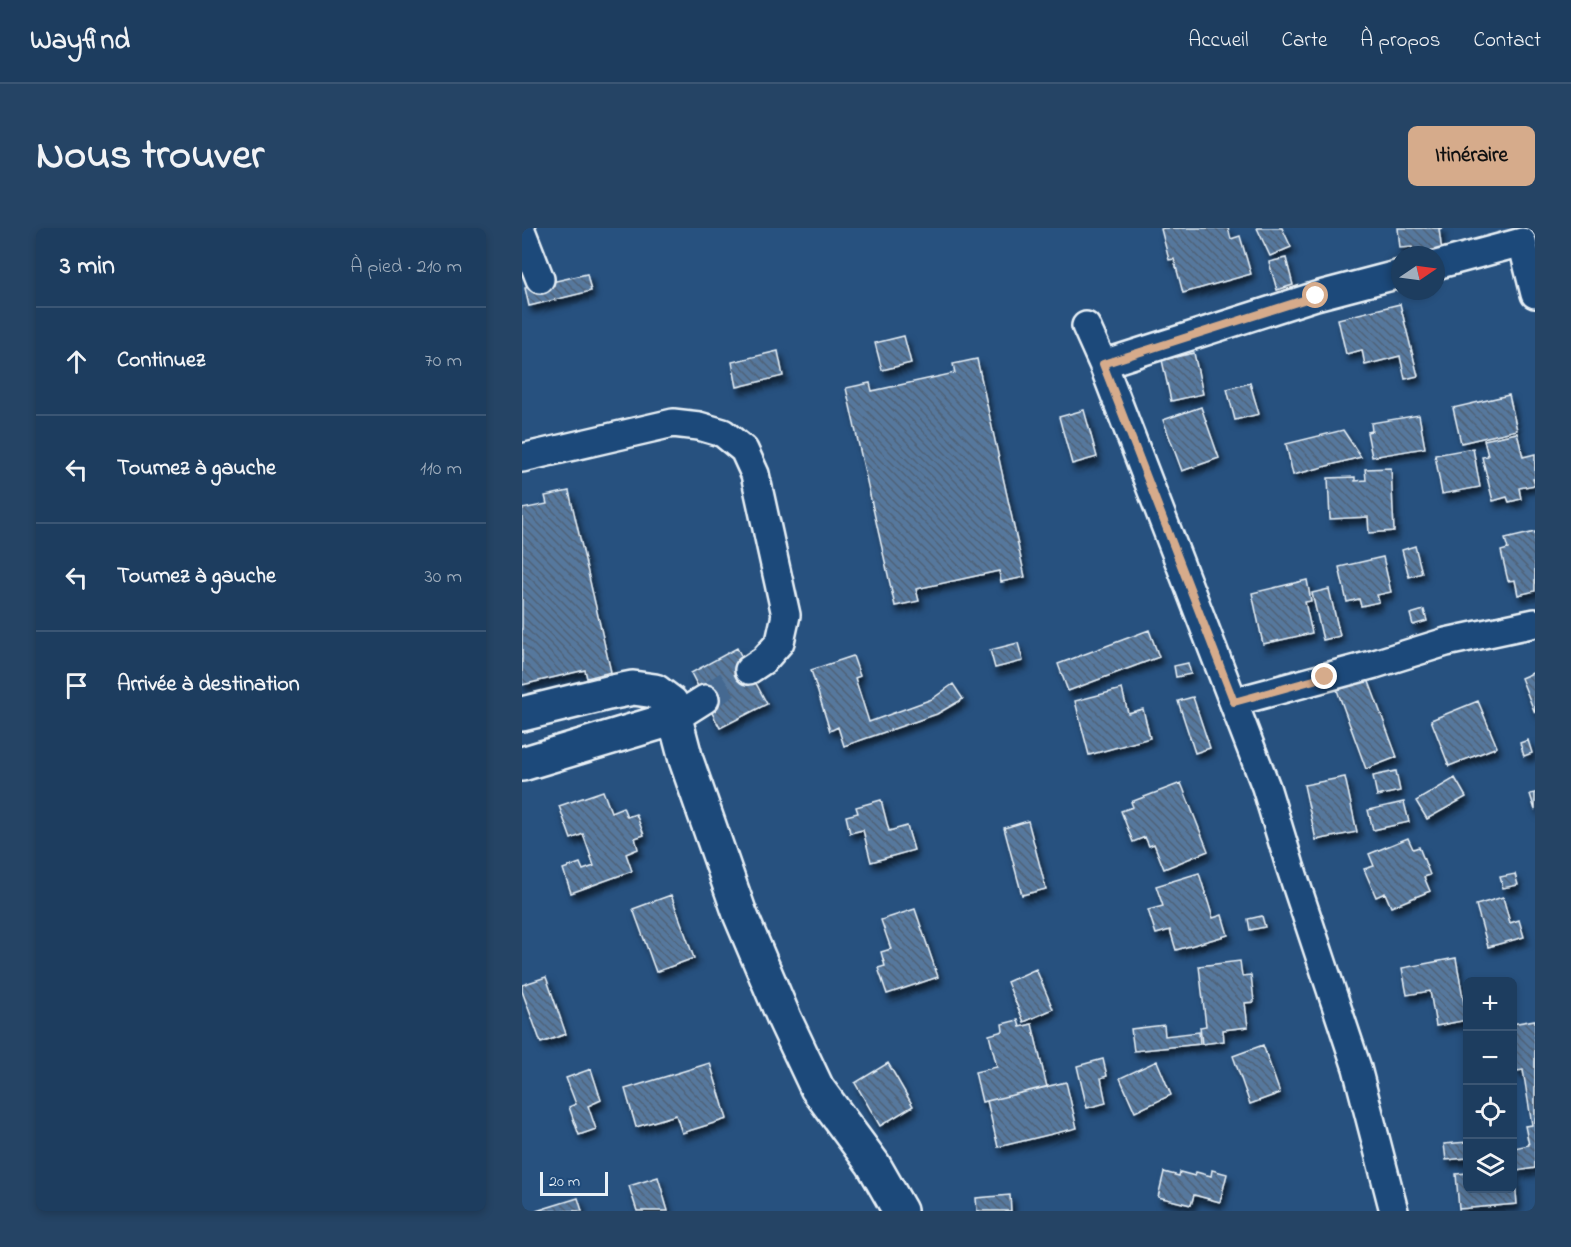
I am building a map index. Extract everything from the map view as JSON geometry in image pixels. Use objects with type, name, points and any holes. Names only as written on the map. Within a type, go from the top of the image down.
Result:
[{"type":"highway","points":[[522,714],[633,688],[655,691],[671,703],[686,760],[740,914],[784,1018],[817,1088],[873,1164],[900,1211]]},
{"type":"highway","points":[[522,764],[675,718]]},
{"type":"street","points":[[522,233],[540,279]]},
{"type":"street","points":[[1445,262],[1520,235],[1535,294]]},
{"type":"street","points":[[1103,364],[1316,296],[1391,276]]},
{"type":"street","points":[[1086,326],[1103,364],[1266,787],[1357,1068],[1394,1211]]},
{"type":"street","points":[[522,458],[673,423],[699,426],[723,433],[744,450],[755,474],[786,615],[780,642],[764,660],[749,670]]},
{"type":"street","points":[[1234,702],[1376,664],[1446,642],[1535,624]]},
{"type":"street","points":[[675,718],[705,699]]},
{"type":"building","points":[[1228,228],[1231,239],[1240,236],[1251,274],[1183,293],[1174,259],[1169,260],[1161,229]]},
{"type":"building","points":[[1257,228],[1282,228],[1291,247],[1270,256]]},
{"type":"building","points":[[1398,228],[1443,228],[1439,229],[1441,246],[1400,246]]},
{"type":"building","points":[[1286,258],[1293,285],[1277,290],[1269,262]]},
{"type":"building","points":[[587,274],[591,291],[529,306],[525,288]]},
{"type":"building","points":[[1400,304],[1418,376],[1405,379],[1400,356],[1365,365],[1362,350],[1346,354],[1338,319]]},
{"type":"building","points":[[904,336],[911,363],[882,370],[875,343]]},
{"type":"building","points":[[778,351],[783,376],[737,387],[732,362]]},
{"type":"building","points":[[1194,353],[1203,394],[1171,401],[1162,360]]},
{"type":"building","points":[[977,359],[1025,577],[1001,582],[999,571],[916,589],[919,601],[895,606],[846,388],[870,383],[872,391],[955,373],[953,364]]},
{"type":"building","points":[[1250,383],[1259,414],[1235,420],[1227,389]]},
{"type":"building","points":[[1509,395],[1517,430],[1461,443],[1453,408]]},
{"type":"building","points":[[1201,407],[1219,458],[1182,471],[1163,420]]},
{"type":"building","points":[[1084,410],[1097,457],[1072,464],[1059,417]]},
{"type":"building","points":[[1419,415],[1425,448],[1372,457],[1367,432],[1372,431],[1371,423]]},
{"type":"building","points":[[1343,430],[1361,457],[1293,475],[1286,444]]},
{"type":"building","points":[[1517,433],[1523,457],[1535,454],[1535,479],[1533,479],[1535,485],[1519,488],[1521,499],[1509,502],[1507,497],[1493,501],[1482,457],[1488,456],[1484,440]]},
{"type":"building","points":[[1473,448],[1480,487],[1442,494],[1435,455]]},
{"type":"building","points":[[1391,468],[1394,531],[1369,533],[1368,517],[1330,519],[1328,478],[1355,477],[1355,481],[1366,480],[1365,469]]},
{"type":"building","points":[[569,491],[611,672],[587,678],[585,670],[522,685],[522,509],[547,504],[545,496]]},
{"type":"building","points":[[1535,532],[1535,591],[1518,595],[1515,580],[1508,581],[1501,551],[1508,549],[1505,539]]},
{"type":"building","points":[[1415,546],[1422,573],[1409,577],[1402,550]]},
{"type":"building","points":[[1383,557],[1391,592],[1377,595],[1379,602],[1361,606],[1359,599],[1347,602],[1339,567]]},
{"type":"building","points":[[1307,580],[1311,601],[1305,602],[1312,633],[1263,644],[1252,593]]},
{"type":"building","points":[[1329,589],[1340,636],[1323,640],[1312,593]]},
{"type":"building","points":[[1424,610],[1427,621],[1413,625],[1410,614]]},
{"type":"building","points":[[1149,630],[1159,657],[1068,691],[1058,664]]},
{"type":"building","points":[[1018,643],[1023,661],[995,668],[990,650]]},
{"type":"building","points":[[737,648],[767,704],[720,728],[691,673]]},
{"type":"building","points":[[853,656],[860,676],[855,678],[869,722],[932,699],[953,684],[963,699],[937,714],[844,746],[838,727],[830,731],[811,670]]},
{"type":"building","points":[[1188,663],[1191,674],[1176,677],[1174,666]]},
{"type":"building","points":[[1535,672],[1535,713],[1521,678]]},
{"type":"building","points":[[1368,679],[1397,757],[1366,769],[1337,690]]},
{"type":"building","points":[[1122,689],[1128,713],[1143,709],[1150,738],[1089,755],[1075,701]]},
{"type":"building","points":[[1193,697],[1210,748],[1195,753],[1178,701]]},
{"type":"building","points":[[1478,701],[1497,747],[1449,766],[1431,720]]},
{"type":"building","points":[[1528,740],[1532,753],[1524,756],[1520,743]]},
{"type":"building","points":[[1396,771],[1400,791],[1377,796],[1373,776]]},
{"type":"building","points":[[1345,777],[1357,832],[1316,840],[1304,785]]},
{"type":"building","points":[[1455,778],[1466,797],[1427,819],[1416,801]]},
{"type":"building","points":[[1181,783],[1208,851],[1164,869],[1154,844],[1149,846],[1145,837],[1133,842],[1121,811],[1133,807],[1131,802]]},
{"type":"building","points":[[603,791],[611,812],[623,807],[627,817],[636,814],[644,835],[635,838],[638,849],[626,854],[632,871],[571,893],[563,869],[580,863],[583,870],[594,866],[583,834],[571,839],[559,806]]},
{"type":"building","points":[[1535,793],[1535,810],[1530,794]]},
{"type":"building","points":[[881,800],[889,831],[907,826],[914,850],[871,862],[863,830],[850,833],[846,816],[858,813],[856,807]]},
{"type":"building","points":[[1404,802],[1409,822],[1373,830],[1368,810]]},
{"type":"building","points":[[1028,821],[1046,889],[1022,895],[1004,828]]},
{"type":"building","points":[[1408,838],[1413,849],[1419,847],[1430,875],[1424,877],[1430,891],[1391,907],[1385,893],[1376,897],[1364,869],[1374,866],[1369,854]]},
{"type":"building","points":[[1199,873],[1213,918],[1222,915],[1228,935],[1176,950],[1170,930],[1156,934],[1148,910],[1163,906],[1156,886]]},
{"type":"building","points":[[1515,874],[1518,885],[1503,888],[1500,877]]},
{"type":"building","points":[[671,895],[694,958],[656,972],[633,909]]},
{"type":"building","points":[[1503,897],[1510,923],[1519,920],[1524,937],[1488,947],[1476,905]]},
{"type":"building","points":[[915,909],[938,977],[887,994],[878,968],[885,966],[881,952],[891,949],[881,920]]},
{"type":"building","points":[[1262,916],[1265,927],[1250,930],[1248,919]]},
{"type":"building","points":[[1456,958],[1463,997],[1463,1021],[1436,1026],[1430,991],[1407,995],[1402,968]]},
{"type":"building","points":[[1240,961],[1242,976],[1251,975],[1254,1002],[1245,1003],[1248,1027],[1223,1030],[1224,1041],[1202,1044],[1200,1027],[1206,1026],[1199,966]]},
{"type":"building","points":[[1036,969],[1053,1009],[1024,1022],[1007,982]]},
{"type":"building","points":[[546,977],[566,1034],[541,1043],[522,991],[522,985]]},
{"type":"building","points":[[1018,1020],[1020,1027],[1032,1024],[1047,1087],[982,1102],[975,1072],[997,1067],[989,1035],[1003,1031],[1002,1024]]},
{"type":"building","points":[[1535,1020],[1535,1168],[1517,1171],[1517,1147],[1529,1145],[1525,1126],[1532,1125],[1523,1070],[1517,1071],[1517,1023]]},
{"type":"building","points":[[1164,1025],[1165,1036],[1199,1032],[1200,1044],[1134,1051],[1131,1029]]},
{"type":"building","points":[[1263,1045],[1280,1093],[1250,1104],[1233,1056]]},
{"type":"building","points":[[1103,1059],[1107,1076],[1101,1078],[1106,1103],[1087,1108],[1077,1066]]},
{"type":"building","points":[[1157,1061],[1171,1095],[1135,1112],[1120,1078]]},
{"type":"building","points":[[710,1063],[727,1119],[682,1133],[676,1115],[636,1127],[625,1089]]},
{"type":"building","points":[[888,1063],[913,1106],[880,1126],[855,1083]]},
{"type":"building","points":[[591,1069],[601,1100],[588,1106],[596,1129],[579,1135],[569,1107],[576,1104],[566,1078]]},
{"type":"building","points":[[1066,1082],[1077,1128],[998,1147],[987,1101]]},
{"type":"building","points":[[1463,1142],[1463,1158],[1446,1160],[1444,1144]]},
{"type":"building","points":[[1212,1170],[1227,1174],[1220,1202],[1194,1195],[1191,1205],[1158,1197],[1164,1172],[1179,1176],[1180,1172],[1195,1176],[1196,1172],[1211,1176]]},
{"type":"building","points":[[1463,1173],[1463,1193],[1516,1193],[1517,1204],[1459,1209],[1456,1174]]},
{"type":"building","points":[[658,1177],[668,1211],[637,1211],[629,1186]]},
{"type":"building","points":[[1010,1195],[1011,1211],[977,1211],[976,1198]]},
{"type":"building","points":[[578,1198],[582,1211],[536,1211]]},
{"type":"tunnel","points":[[705,699],[749,670]]},
{"type":"route","points":[[1316,296],[1103,364],[1234,702],[1325,677]]}]
